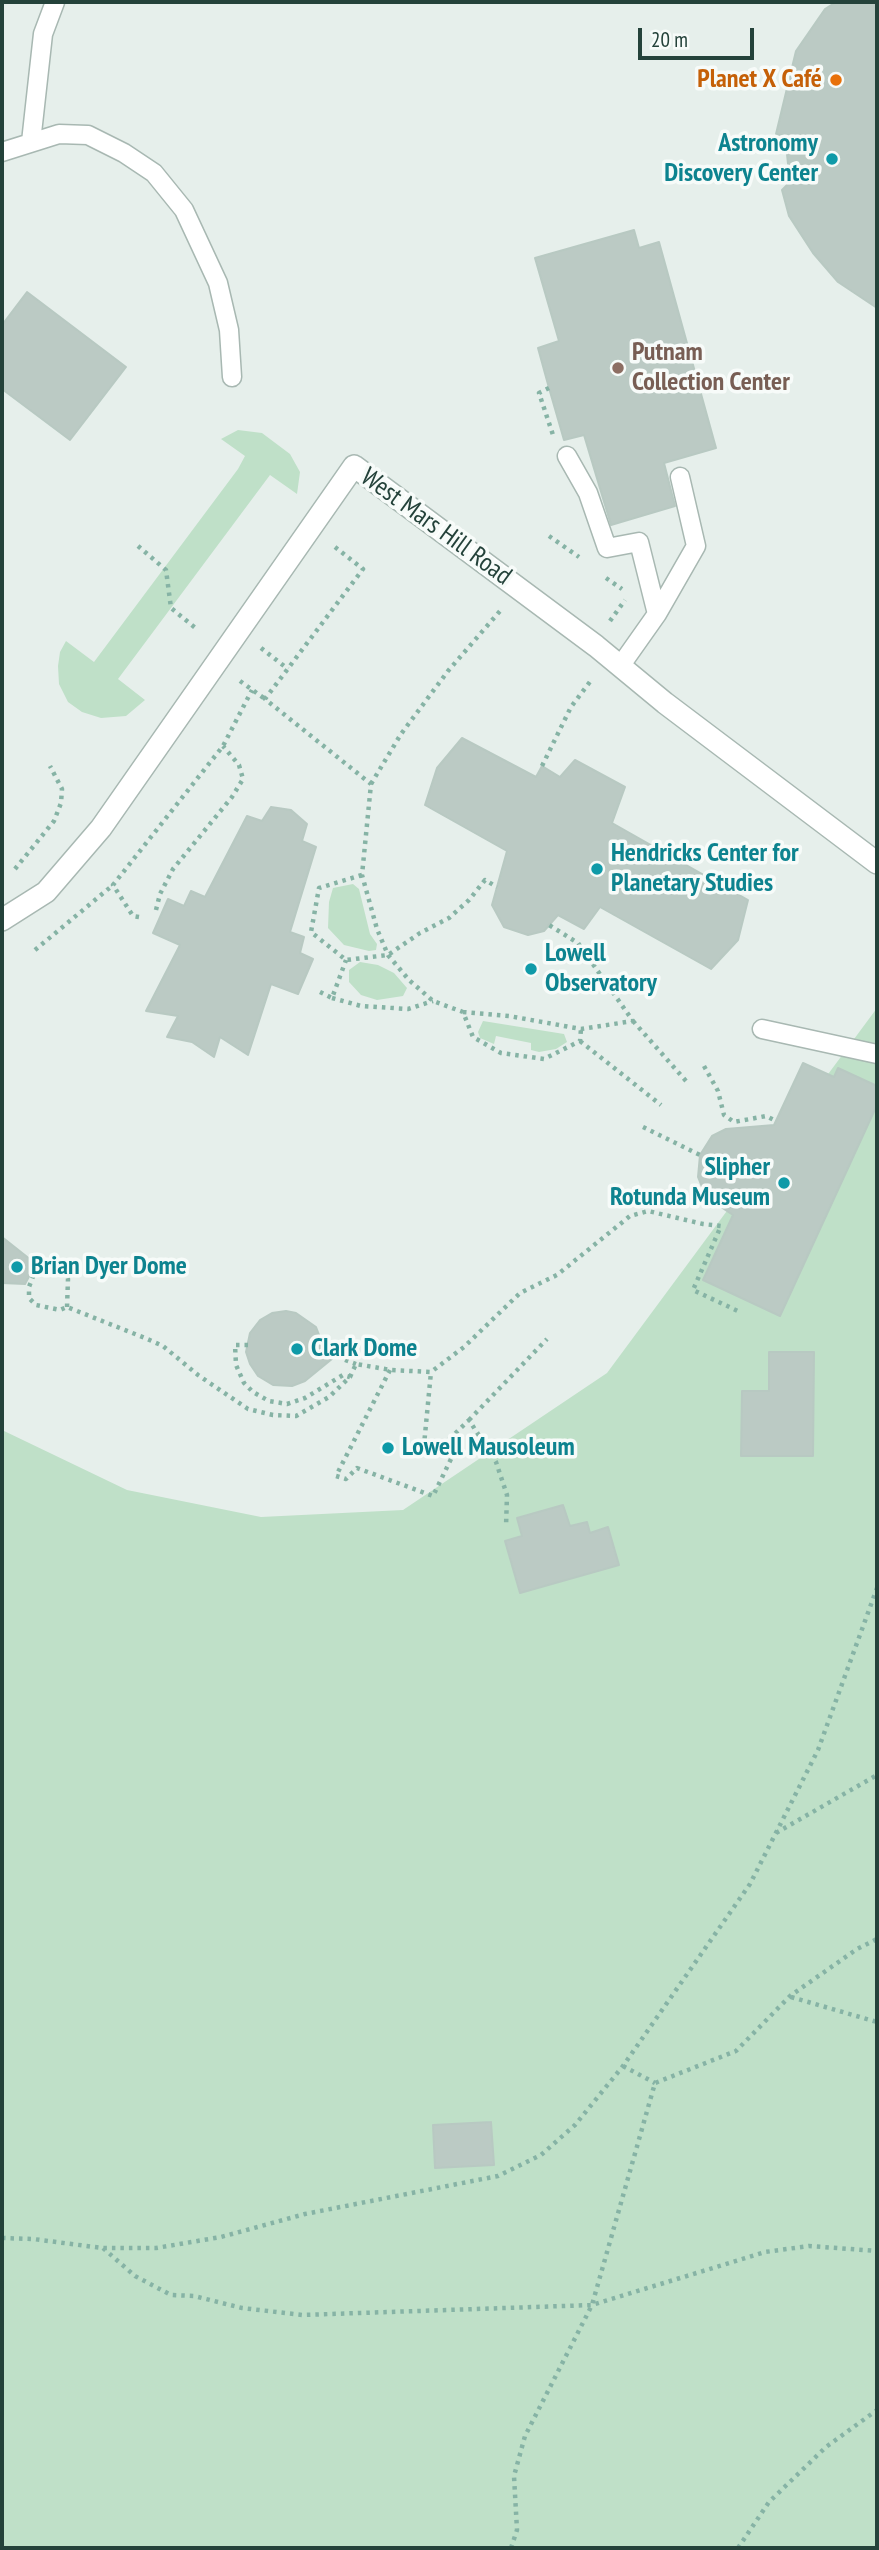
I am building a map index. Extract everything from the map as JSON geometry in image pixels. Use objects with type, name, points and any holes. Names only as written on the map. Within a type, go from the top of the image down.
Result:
[{"type":"street","name":"West Mars Hill Road","points":[[2,920],[46,892],[101,828],[354,466],[621,665],[665,703],[877,863]]},
{"type":"lane","points":[[31,142],[43,34],[55,2]]},
{"type":"lane","points":[[2,152],[59,134],[88,135],[124,153],[154,173],[184,210],[218,283],[229,330],[232,377]]},
{"type":"lane","points":[[567,456],[588,493],[607,548],[639,542],[657,614]]},
{"type":"lane","points":[[621,665],[657,614],[696,546],[680,477]]},
{"type":"lane","points":[[762,1028],[877,1054]]},
{"type":"path","points":[[549,536],[582,559]]},
{"type":"path","points":[[138,546],[166,570],[171,608],[198,630]]},
{"type":"path","points":[[265,699],[363,569],[332,546]]},
{"type":"path","points":[[600,573],[629,595],[605,628]]},
{"type":"path","points":[[505,605],[432,692],[401,734],[372,784],[362,874],[377,929],[388,955],[409,980],[433,1000],[463,1012],[509,1016],[581,1029],[633,1021]]},
{"type":"path","points":[[253,642],[288,669]]},
{"type":"path","points":[[233,675],[372,784]]},
{"type":"path","points":[[542,766],[571,706],[593,677]]},
{"type":"path","points":[[35,950],[113,885],[223,746],[252,690]]},
{"type":"path","points":[[156,910],[160,894],[173,869],[232,797],[243,779],[239,765],[223,746]]},
{"type":"path","points":[[15,869],[54,821],[61,803],[62,789],[50,766]]},
{"type":"path","points":[[362,874],[319,888],[311,932],[346,960],[388,955],[420,933],[449,918],[469,900],[485,880],[497,887]]},
{"type":"path","points":[[113,885],[133,916],[139,917]]},
{"type":"path","points":[[549,925],[578,943],[633,1021],[686,1081]]},
{"type":"path","points":[[332,998],[346,960]]},
{"type":"path","points":[[320,992],[361,1006],[408,1009],[433,1000]]},
{"type":"path","points":[[463,1012],[473,1037],[501,1053],[544,1059],[580,1041]]},
{"type":"path","points":[[580,1041],[581,1029]]},
{"type":"path","points":[[580,1041],[661,1105]]},
{"type":"path","points":[[704,1066],[718,1091],[723,1115],[734,1122],[766,1116],[776,1121]]},
{"type":"path","points":[[643,1127],[700,1155]]},
{"type":"path","points":[[345,1360],[391,1370],[431,1372],[464,1347],[520,1293],[557,1275],[630,1216],[648,1211],[721,1226],[693,1290],[740,1312]]},
{"type":"path","points":[[67,1307],[66,1272],[45,1262],[34,1275],[29,1287],[29,1298],[36,1305],[60,1310],[67,1307],[163,1346],[198,1375],[248,1409],[273,1415],[296,1416],[329,1398],[350,1377],[356,1364]]},
{"type":"path","points":[[437,1451],[547,1339]]},
{"type":"path","points":[[247,1345],[235,1345],[236,1364],[244,1383],[269,1401],[287,1404],[305,1398],[343,1375],[350,1377]]},
{"type":"path","points":[[391,1370],[336,1476],[346,1479],[357,1468],[433,1496],[452,1457],[424,1445],[431,1372]]},
{"type":"path","points":[[469,1420],[496,1462],[507,1495],[506,1527]]},
{"type":"path","points":[[2,2238],[102,2248],[156,2248],[220,2237],[305,2214],[498,2176],[541,2155],[575,2125],[623,2066],[750,1884],[818,1750],[877,1588]]},
{"type":"path","points":[[775,1834],[877,1775]]},
{"type":"path","points":[[623,2066],[655,2083],[736,2051],[790,1996],[877,1939]]},
{"type":"path","points":[[790,1996],[877,2022]]},
{"type":"path","points":[[510,2548],[517,2530],[514,2476],[525,2436],[592,2305],[655,2083]]},
{"type":"path","points":[[102,2248],[135,2276],[172,2295],[194,2296],[242,2308],[302,2315],[592,2305],[765,2252],[808,2246],[877,2251]]},
{"type":"path","points":[[738,2548],[769,2502],[826,2447],[877,2410]]},
{"type":"green space","points":[[238,430],[262,433],[290,454],[300,472],[297,494],[270,475],[118,679],[145,700],[126,716],[101,718],[82,712],[68,702],[59,684],[60,652],[66,641],[94,662],[238,469],[245,456],[221,439]]},
{"type":"green space","points":[[353,884],[359,889],[370,934],[377,944],[376,950],[344,945],[328,928],[329,902],[333,888]]},
{"type":"green space","points":[[360,962],[378,965],[394,973],[407,988],[403,996],[377,1000],[361,995],[349,982],[349,970]]},
{"type":"green space","points":[[877,1008],[877,2548],[2,2548],[2,1430],[127,1490],[261,1517],[403,1510],[607,1373]]},
{"type":"green space","points":[[483,1021],[564,1034],[567,1042],[556,1049],[539,1052],[531,1050],[531,1043],[496,1036],[494,1044],[480,1038],[478,1032]]},
{"type":"building","name":"Astronomy Discovery Center","points":[[836,2],[877,2],[877,308],[838,282],[813,253],[789,216],[782,190],[790,182],[785,136],[776,134],[796,51],[825,9]]},
{"type":"building","name":"Putnam Collection Center","points":[[634,230],[639,248],[659,242],[716,448],[664,463],[675,506],[611,525],[584,435],[564,440],[549,388],[538,348],[559,341],[535,258]]},
{"type":"building","points":[[27,292],[126,367],[70,440],[2,389],[2,325]]},
{"type":"building","name":"Hendricks Center for Planetary Studies","points":[[462,738],[536,777],[542,766],[560,777],[575,760],[625,787],[612,823],[748,900],[738,940],[711,969],[600,907],[584,929],[558,915],[544,931],[528,935],[504,927],[492,905],[507,851],[425,805],[437,768]]},
{"type":"building","points":[[271,807],[291,810],[307,824],[302,841],[316,847],[290,932],[304,937],[300,953],[313,959],[298,994],[271,984],[248,1055],[220,1037],[214,1057],[192,1042],[167,1037],[178,1016],[146,1011],[180,945],[153,933],[168,899],[184,906],[191,891],[205,897],[247,816],[262,821]]},
{"type":"building","points":[[803,1063],[834,1077],[838,1068],[877,1086],[877,1105],[780,1316],[703,1280],[733,1215],[706,1197],[698,1177],[700,1155],[712,1136],[726,1129],[774,1125]]},
{"type":"building","name":"Brian Dyer Dome","points":[[2,1237],[31,1260],[32,1271],[25,1284],[2,1283]]},
{"type":"building","name":"Clark Dome","points":[[272,1313],[296,1313],[316,1327],[321,1340],[349,1345],[305,1381],[292,1386],[273,1385],[258,1376],[246,1352],[250,1333],[260,1320]]},
{"type":"building","points":[[769,1352],[814,1352],[813,1456],[741,1456],[742,1391],[769,1391]]},
{"type":"building","points":[[563,1505],[570,1526],[587,1522],[590,1533],[608,1527],[619,1565],[520,1593],[505,1541],[522,1536],[517,1518]]},
{"type":"building","points":[[491,2122],[494,2165],[435,2168],[433,2125]]},
{"type":"place","name":"Planet X Café","points":[[836,80]]},
{"type":"place","name":"Astronomy Discovery Center","points":[[832,159]]},
{"type":"place","name":"Putnam Collection Center","points":[[618,368]]},
{"type":"place","name":"Hendricks Center for Planetary Studies","points":[[597,869]]},
{"type":"place","name":"Lowell Observatory","points":[[531,969]]},
{"type":"place","name":"Slipher Rotunda Museum","points":[[784,1183]]},
{"type":"place","name":"Brian Dyer Dome","points":[[17,1267]]},
{"type":"place","name":"Clark Dome","points":[[297,1349]]},
{"type":"place","name":"Lowell Mausoleum","points":[[388,1448]]}]
